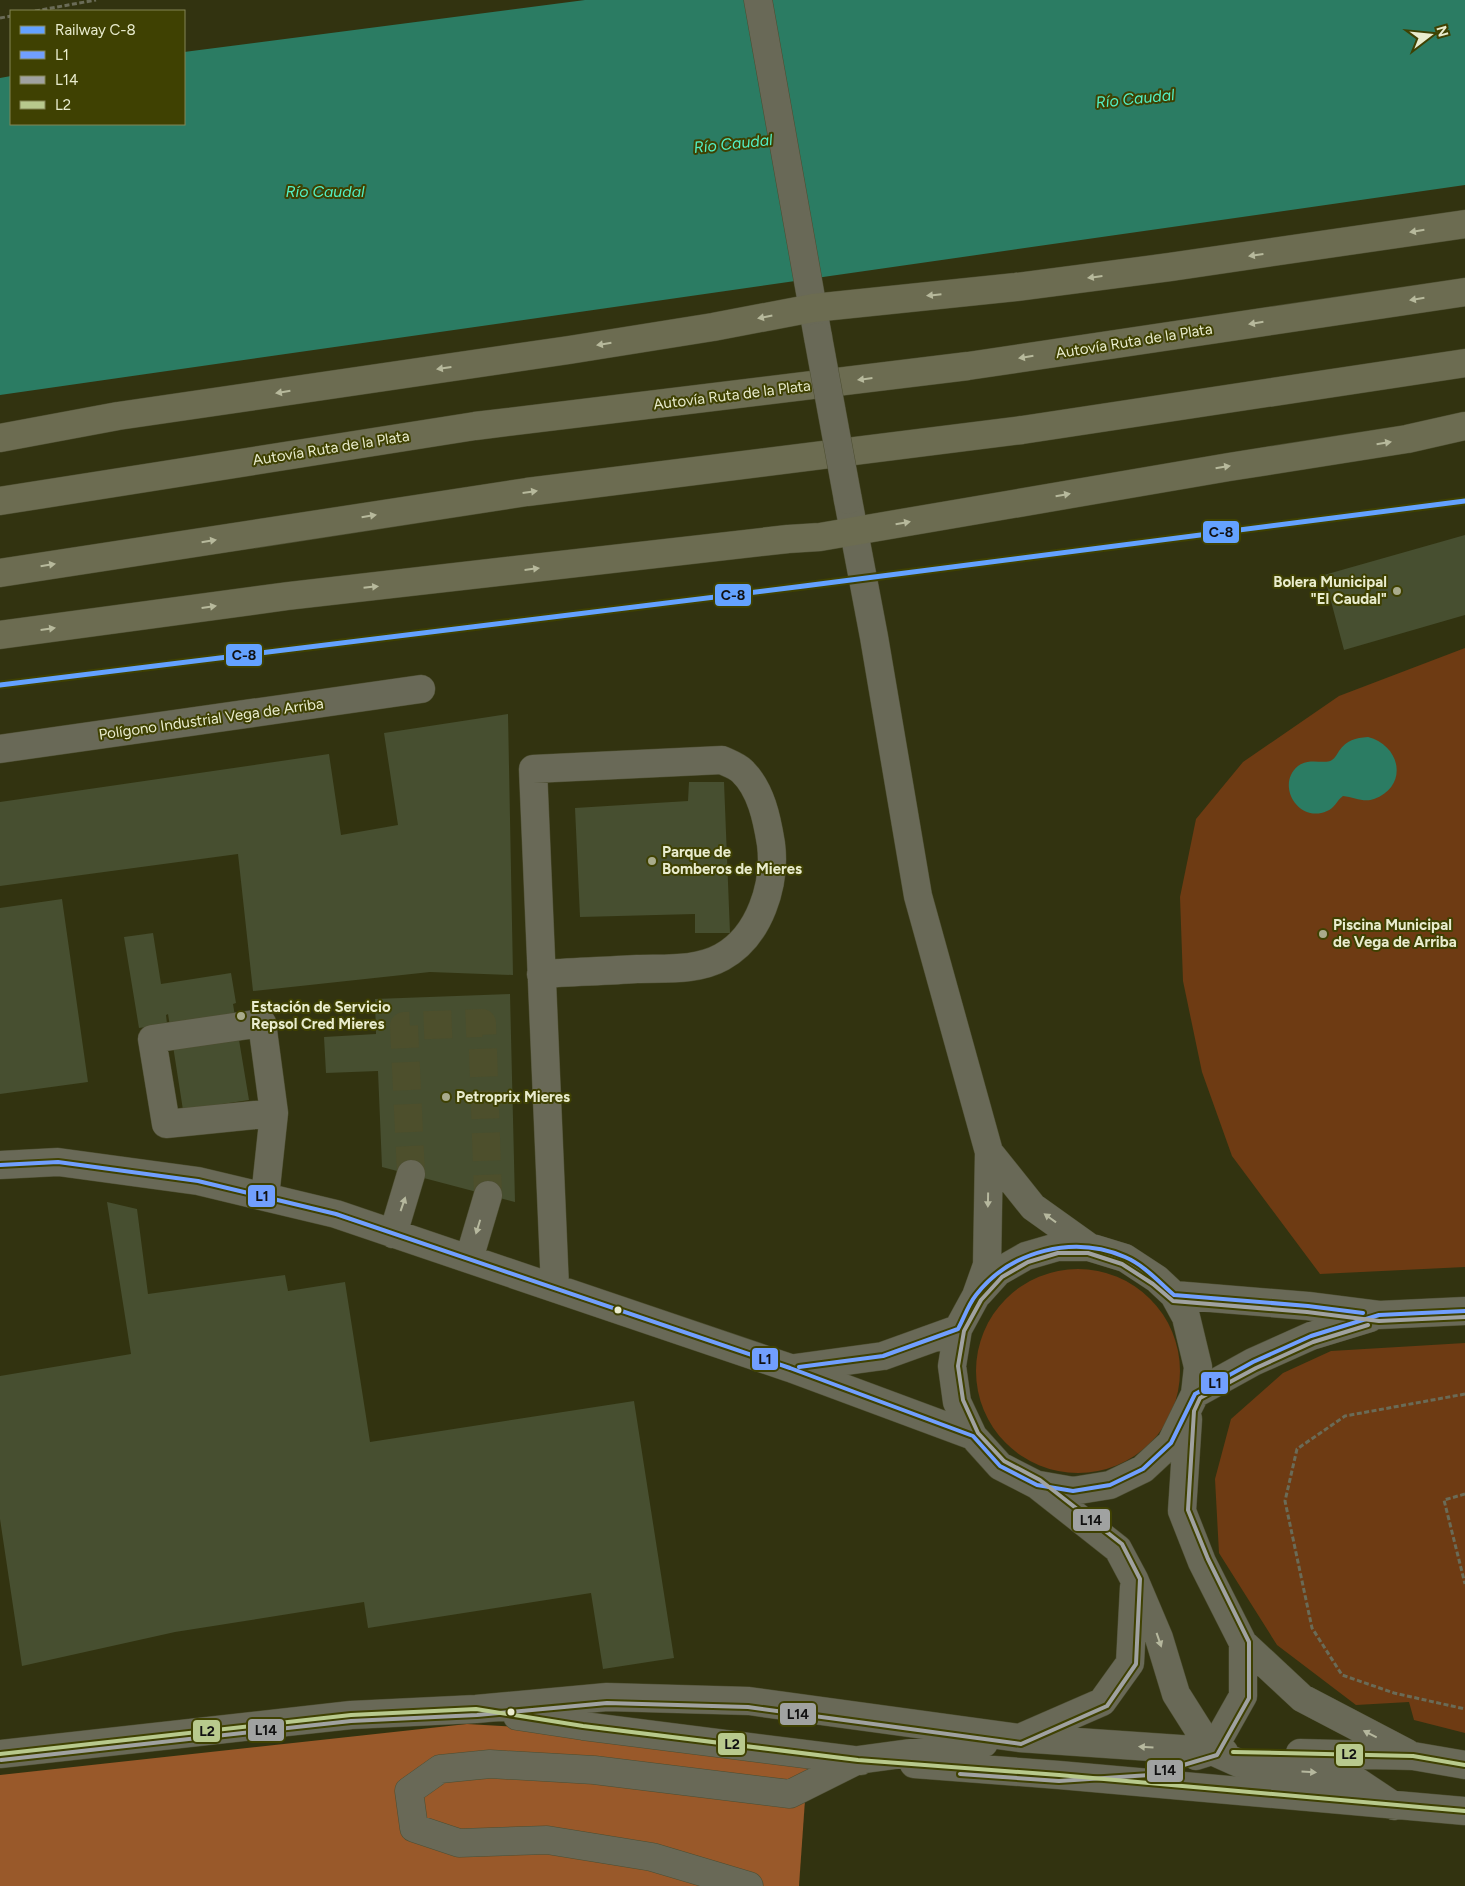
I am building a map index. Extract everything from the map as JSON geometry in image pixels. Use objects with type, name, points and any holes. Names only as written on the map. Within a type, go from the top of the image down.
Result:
[{"type":"highway","points":[[0,438],[118,416],[569,350],[713,327],[813,308],[1016,287],[1465,224]]},
{"type":"highway","name":"Autovía Ruta de la Plata","points":[[0,501],[475,426],[968,366],[1465,292]]},
{"type":"highway","points":[[0,573],[517,494],[1022,430],[1465,363]]},
{"type":"highway","points":[[0,635],[288,596],[788,539],[820,537],[857,542],[1229,466],[1407,439],[1465,426]]},
{"type":"street","points":[[758,0],[807,279],[874,637],[918,896],[989,1152],[987,1264],[976,1296],[958,1329],[952,1366],[957,1402],[973,1436],[1000,1466],[1037,1485],[1118,1549],[1134,1579],[1159,1638],[1176,1694],[1212,1751],[1252,1769],[1346,1774],[1394,1806]]},
{"type":"street","name":"Polígono Industrial Vega de Arriba","points":[[0,749],[422,688]]},
{"type":"street","points":[[542,974],[695,967],[722,957],[738,945],[754,925],[764,905],[772,862],[762,805],[753,784],[741,770],[722,760],[532,769],[555,1288]]},
{"type":"street","points":[[265,1197],[274,1113],[262,1023],[152,1040],[166,1124],[274,1113]]},
{"type":"street","points":[[989,1152],[1033,1207],[1089,1247]]},
{"type":"street","points":[[0,1165],[58,1162],[198,1181],[336,1214],[790,1368],[973,1436]]},
{"type":"street","points":[[393,1234],[411,1174]]},
{"type":"street","points":[[468,1259],[488,1195]]},
{"type":"street","points":[[976,1296],[998,1272],[1026,1256],[1057,1247],[1089,1247],[1126,1258],[1157,1279],[1174,1295],[1186,1317],[1198,1367],[1192,1402],[1182,1511],[1202,1562],[1243,1643],[1302,1698],[1413,1756]]},
{"type":"street","points":[[1174,1295],[1308,1306],[1379,1315],[1465,1310]]},
{"type":"street","points":[[1037,1485],[1073,1491],[1110,1485],[1144,1469],[1171,1443],[1192,1402],[1253,1362],[1311,1336],[1379,1315]]},
{"type":"street","points":[[790,1368],[883,1356],[958,1329]]},
{"type":"street","points":[[749,1886],[652,1857],[547,1840],[459,1843],[414,1828],[409,1791],[440,1769],[490,1764],[594,1770],[790,1794],[858,1760],[1019,1738],[1102,1702],[1130,1663],[1134,1579]]},
{"type":"street","points":[[1059,1775],[1150,1769],[1212,1751],[1243,1696],[1243,1643]]},
{"type":"street","points":[[0,1754],[350,1715],[476,1709],[606,1697],[750,1702],[1019,1738],[1212,1751],[1413,1756],[1465,1765]]},
{"type":"street","points":[[476,1709],[583,1726],[858,1760],[1059,1775],[1465,1811]]},
{"type":"path","points":[[41,10],[96,0]]},
{"type":"path","points":[[1465,1394],[1345,1416],[1297,1449],[1285,1501],[1312,1628],[1342,1675],[1394,1693],[1465,1708]]},
{"type":"path","points":[[1465,1494],[1444,1500],[1465,1584]]},
{"type":"shaded area","name":"Piscina Municipal de Vega de Arriba","points":[[1465,648],[1465,1267],[1320,1274],[1232,1156],[1202,1072],[1183,981],[1180,897],[1196,819],[1243,762],[1339,696]]},
{"type":"shaded area","points":[[1068,1269],[1088,1269],[1108,1273],[1126,1281],[1143,1292],[1157,1306],[1168,1323],[1176,1341],[1180,1371],[1176,1401],[1168,1419],[1157,1436],[1143,1450],[1126,1461],[1108,1469],[1088,1473],[1068,1473],[1048,1469],[1030,1461],[1013,1450],[999,1436],[988,1419],[980,1401],[976,1381],[976,1361],[980,1341],[988,1323],[999,1306],[1013,1292],[1030,1281],[1048,1273]]},
{"type":"shaded area","points":[[1465,1343],[1465,1733],[1414,1720],[1409,1702],[1356,1705],[1277,1645],[1219,1553],[1215,1479],[1231,1419],[1283,1373],[1331,1351]]},
{"type":"shaded area","points":[[467,1724],[809,1743],[799,1886],[0,1886],[0,1775]]},
{"type":"water","name":"Río Caudal","points":[[585,0],[1465,0],[1465,185],[0,395],[0,78],[10,76],[10,125],[185,125],[185,52]]},
{"type":"water","points":[[1368,737],[1379,742],[1394,757],[1396,776],[1392,786],[1385,793],[1370,800],[1343,796],[1330,810],[1317,814],[1307,812],[1299,807],[1293,800],[1289,783],[1291,774],[1298,766],[1312,761],[1325,762],[1332,760],[1348,742]]},
{"type":"building","name":"Bolera Municipal \"El Caudal\"","points":[[1465,535],[1465,615],[1344,650],[1324,575]]},
{"type":"building","points":[[508,714],[513,975],[430,972],[253,991],[238,854],[0,886],[0,802],[329,754],[341,835],[398,825],[384,733]]},
{"type":"building","name":"Parque de Bomberos de Mieres","points":[[689,782],[724,782],[730,933],[695,933],[695,914],[580,917],[575,808],[688,801]]},
{"type":"building","points":[[62,899],[88,1082],[0,1094],[0,908]]},
{"type":"building","points":[[153,933],[161,984],[231,973],[236,1003],[233,1004],[249,1100],[183,1110],[168,1014],[166,1015],[167,1024],[139,1028],[124,937]]},
{"type":"building","name":"Petroprix Mieres","points":[[510,994],[515,1202],[382,1167],[378,1071],[326,1073],[324,1037],[376,1034],[375,999]]},
{"type":"building","points":[[107,1202],[137,1209],[148,1294],[285,1275],[288,1291],[345,1282],[370,1442],[634,1401],[674,1658],[603,1669],[591,1593],[368,1628],[364,1602],[175,1632],[22,1666],[0,1519],[0,1376],[131,1354]]},
{"type":"tunnel","points":[[411,1174],[404,1026],[482,1023],[488,1195]]},
{"type":"rail line","name":"C-8","points":[[0,685],[804,586],[1465,501]]},
{"type":"transit line","name":"L1","points":[[0,1165],[58,1162],[198,1181],[336,1214],[790,1368],[973,1436],[1000,1466],[1037,1485],[1073,1491],[1110,1485],[1143,1469],[1171,1443],[1195,1394],[1253,1362],[1311,1336],[1379,1315],[1465,1311]]},
{"type":"transit line","name":"L1","points":[[958,1329],[973,1299],[990,1280],[1007,1267],[1025,1257],[1065,1247],[1105,1250],[1132,1260],[1174,1295]]},
{"type":"transit line","name":"L14","points":[[1,1760],[351,1721],[477,1715],[607,1703],[748,1707],[1021,1744],[1107,1706],[1136,1664],[1140,1579],[1122,1544],[1040,1480],[1004,1461],[978,1433],[963,1400],[958,1366],[964,1331],[981,1300],[1002,1277],[1028,1262],[1058,1253],[1088,1253],[1122,1264],[1153,1284],[1173,1301],[1307,1312],[1379,1321],[1465,1317]]},
{"type":"transit line","name":"L1","points":[[1174,1295],[1308,1306],[1363,1313]]},
{"type":"transit line","name":"L14","points":[[960,1774],[1059,1781],[1150,1775],[1217,1755],[1249,1698],[1249,1642],[1208,1559],[1188,1510],[1194,1411],[1200,1398],[1256,1368],[1313,1342],[1368,1325]]},
{"type":"transit line","name":"L1","points":[[799,1367],[883,1356],[958,1329]]},
{"type":"transit line","name":"L2","points":[[0,1754],[351,1715],[476,1709],[583,1726],[858,1760],[1059,1775],[1465,1811]]},
{"type":"transit line","name":"L2","points":[[1233,1752],[1413,1756],[1465,1765]]},
{"type":"place","name":"Bolera Municipal \"El Caudal\"","points":[[1397,591]]},
{"type":"place","name":"Parque de Bomberos de Mieres","points":[[652,861]]},
{"type":"place","name":"Piscina Municipal de Vega de Arriba","points":[[1323,934]]},
{"type":"place","name":"Estación de Servicio Repsol Cred Mieres","points":[[241,1016]]},
{"type":"place","name":"Petroprix Mieres","points":[[446,1097]]}]
